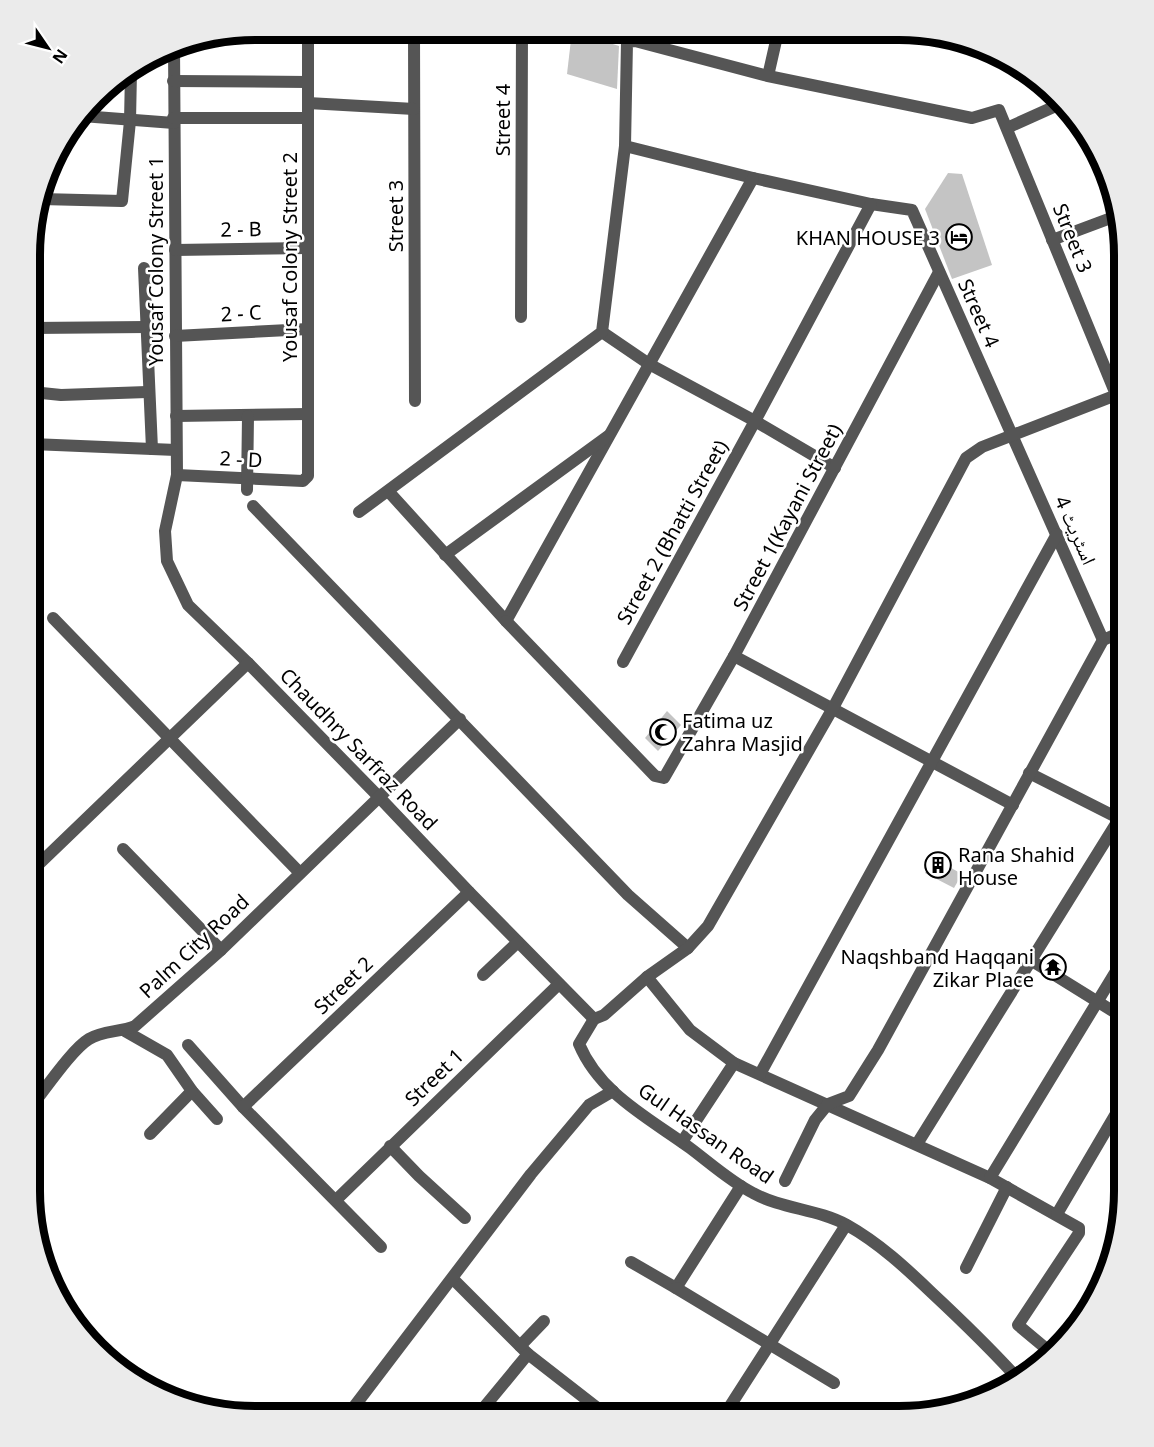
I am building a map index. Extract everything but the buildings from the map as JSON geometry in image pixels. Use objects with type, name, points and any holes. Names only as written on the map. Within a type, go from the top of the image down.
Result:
[{"type":"street","points":[[359,512],[602,332],[625,146],[627,42],[635,41],[768,76],[776,40]]},
{"type":"street","name":"Yousaf Colony Street 2","points":[[303,481],[308,476],[309,41]]},
{"type":"street","name":"Street 3","points":[[414,41],[415,401]]},
{"type":"street","name":"Street 4","points":[[521,317],[522,41]]},
{"type":"street","name":"Yousaf Colony Street 1","points":[[174,57],[177,475]]},
{"type":"street","name":"Street 3","points":[[768,76],[972,118],[999,110],[1052,240],[1114,380]]},
{"type":"street","points":[[48,199],[122,201],[130,121],[130,81]]},
{"type":"street","points":[[173,81],[308,82]]},
{"type":"street","points":[[308,103],[414,109]]},
{"type":"street","points":[[1007,128],[1054,107]]},
{"type":"street","points":[[91,117],[130,121],[308,118]]},
{"type":"street","points":[[625,146],[871,204]]},
{"type":"street","points":[[389,492],[506,621],[753,178]]},
{"type":"street","name":"Street 4","points":[[871,204],[912,210],[1013,436]]},
{"type":"street","name":"Street 2 (Bhatti Street)","points":[[623,662],[871,204]]},
{"type":"street","points":[[1052,240],[1110,218]]},
{"type":"street","name":"2 - B","points":[[175,250],[308,248]]},
{"type":"street","points":[[144,268],[152,449]]},
{"type":"street","name":"Street 1(Kayani Street)","points":[[506,621],[655,776],[664,778],[734,656],[939,272]]},
{"type":"street","points":[[40,328],[147,327]]},
{"type":"street","name":"2 - C","points":[[176,336],[308,329]]},
{"type":"street","points":[[602,332],[649,364],[755,421],[835,468]]},
{"type":"street","points":[[40,394],[147,392]]},
{"type":"street","points":[[594,1019],[604,1015],[643,980],[687,948],[708,926],[833,708],[966,459],[982,447],[1114,396]]},
{"type":"street","points":[[176,416],[308,414]]},
{"type":"street","points":[[247,485],[248,416]]},
{"type":"street","points":[[445,555],[611,433]]},
{"type":"street","name":"اسٹریٹ 4","points":[[1013,436],[1103,640]]},
{"type":"street","points":[[40,444],[176,450]]},
{"type":"street","name":"2 - D","points":[[177,475],[247,485],[303,481]]},
{"type":"street","name":"Chaudhry Sarfraz Road","points":[[177,475],[165,531],[167,561],[188,604],[379,796],[469,892],[594,1019]]},
{"type":"street","points":[[253,506],[628,895],[687,948]]},
{"type":"street","points":[[760,1074],[1057,534]]},
{"type":"street","points":[[53,618],[300,873]]},
{"type":"street","points":[[785,1181],[815,1120],[828,1104],[849,1096],[878,1050],[1103,640],[1114,636]]},
{"type":"street","points":[[734,656],[1012,805]]},
{"type":"street","points":[[40,863],[248,663]]},
{"type":"street","name":"Palm City Road","points":[[40,1096],[74,1053],[90,1038],[135,1026],[221,950],[460,719]]},
{"type":"street","points":[[1029,773],[1114,812]]},
{"type":"street","points":[[917,1144],[1114,826]]},
{"type":"street","points":[[123,849],[221,950]]},
{"type":"street","name":"Street 2","points":[[243,1107],[469,892]]},
{"type":"street","points":[[483,975],[518,942]]},
{"type":"street","points":[[1032,961],[1114,1012]]},
{"type":"street","points":[[990,1178],[1114,974]]},
{"type":"street","points":[[643,980],[690,1030],[734,1063],[1007,1186],[1079,1228],[1079,1233],[1018,1325],[1046,1348]]},
{"type":"street","name":"Street 1","points":[[336,1200],[559,984]]},
{"type":"street","name":"Gul Hassan Road","points":[[594,1019],[579,1044],[586,1061],[636,1112],[752,1193],[846,1225],[901,1263],[979,1337],[1013,1373]]},
{"type":"street","points":[[125,1030],[167,1055],[192,1091],[217,1119]]},
{"type":"street","points":[[188,1045],[243,1107],[381,1247]]},
{"type":"street","points":[[682,1142],[734,1063]]},
{"type":"street","points":[[150,1134],[192,1091]]},
{"type":"street","points":[[359,1406],[531,1174],[589,1105],[613,1091]]},
{"type":"street","points":[[1057,1214],[1114,1117]]},
{"type":"street","points":[[390,1146],[465,1218]]},
{"type":"street","points":[[676,1288],[741,1186]]},
{"type":"street","points":[[966,1268],[1007,1186]]},
{"type":"street","points":[[730,1406],[846,1225]]},
{"type":"street","points":[[631,1262],[834,1383]]},
{"type":"street","points":[[453,1279],[524,1350],[596,1406]]},
{"type":"street","points":[[483,1406],[544,1321]]},
{"type":"place","name":"KHAN HOUSE 3","points":[[959,237]]},
{"type":"place","name":"Fatima uz Zahra Masjid","points":[[663,732]]},
{"type":"place","name":"Rana Shahid House","points":[[938,865]]},
{"type":"place","name":"Naqshband Haqqani Zikar Place","points":[[1053,967]]}]
